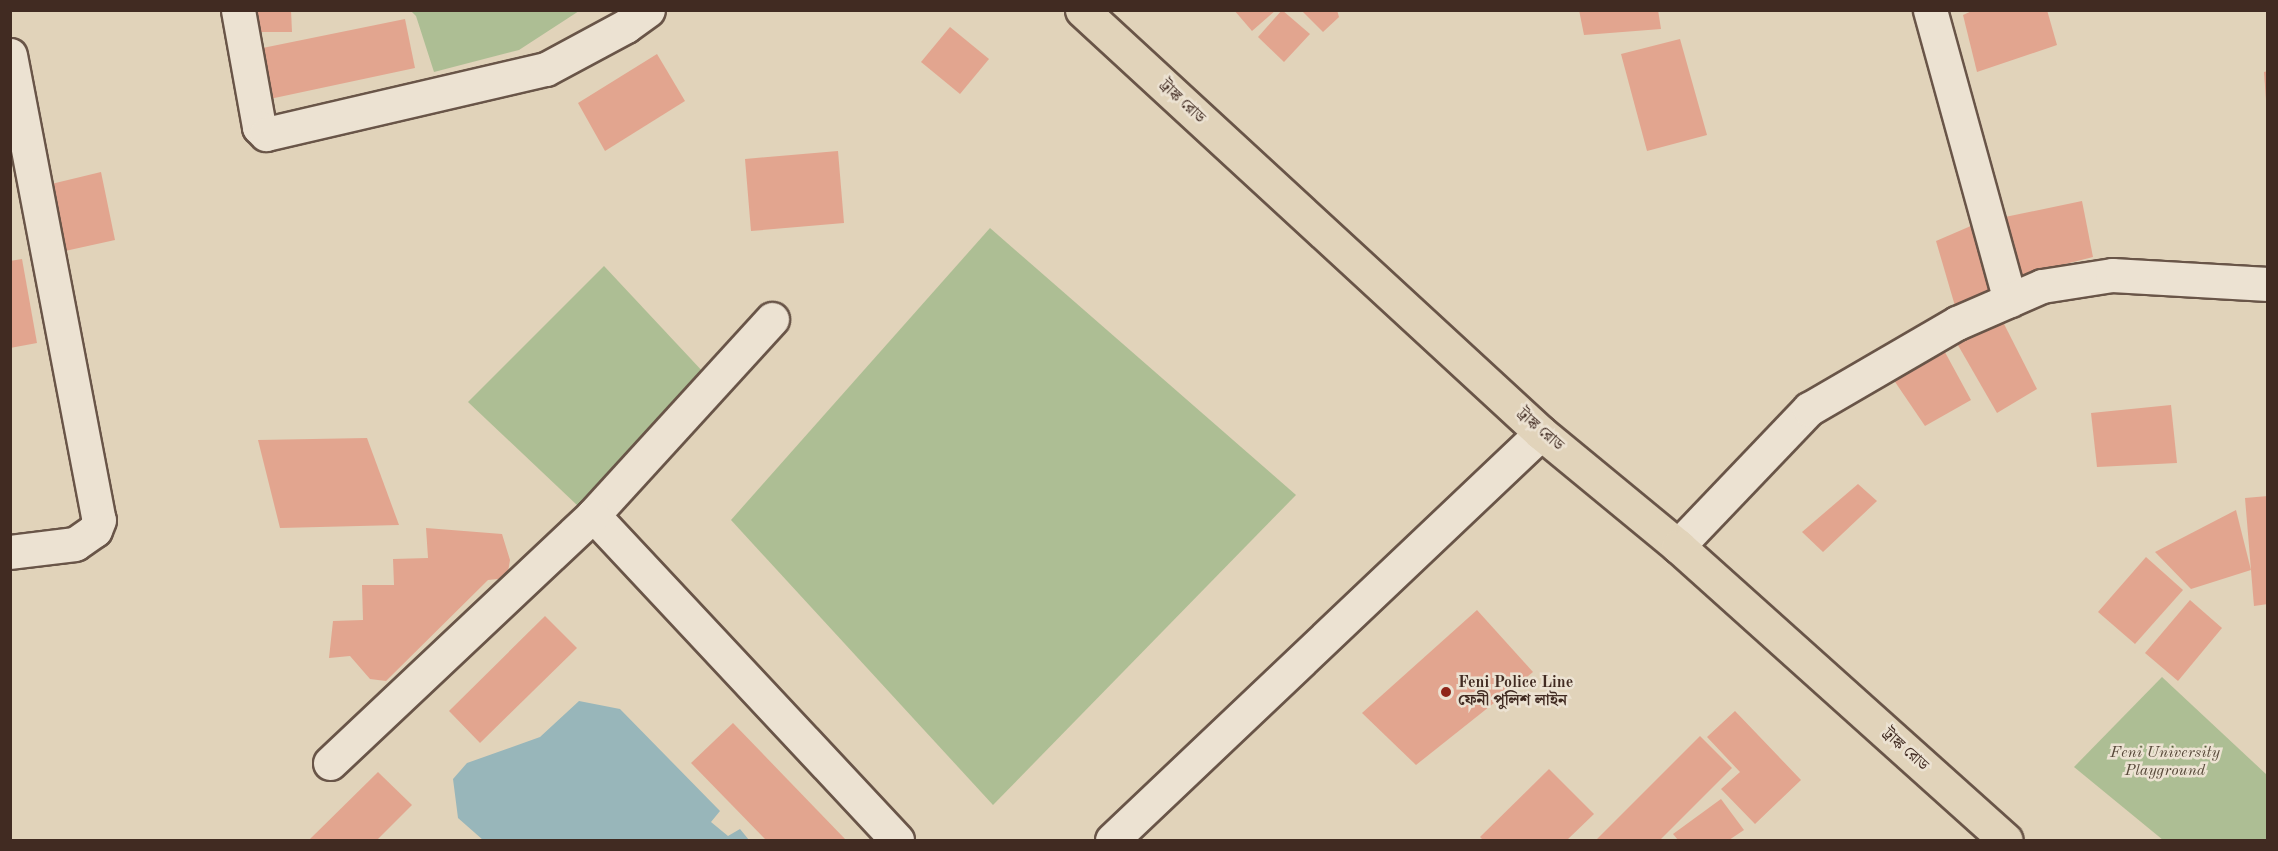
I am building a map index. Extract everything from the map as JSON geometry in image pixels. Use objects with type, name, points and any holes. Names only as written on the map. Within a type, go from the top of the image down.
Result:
[{"type":"main road","name":"ট্রাঙ্ক রোড","points":[[1083,10],[1541,433],[1678,546],[2006,840]]},
{"type":"street","points":[[238,10],[259,128],[266,134],[546,69],[648,10]]},
{"type":"street","points":[[1930,10],[2010,300]]},
{"type":"street","points":[[10,55],[16,117],[99,520],[95,530],[75,544],[10,552]]},
{"type":"street","points":[[1678,546],[1809,409],[1957,323],[2042,286],[2112,275],[2268,284]]},
{"type":"street","points":[[330,763],[593,515],[772,319]]},
{"type":"street","points":[[1112,840],[1541,433]]},
{"type":"street","points":[[593,515],[897,840]]},
{"type":"green space","points":[[411,11],[579,11],[519,50],[434,72],[416,16]]},
{"type":"green space","points":[[990,228],[1296,495],[993,805],[731,520]]},
{"type":"green space","points":[[604,266],[705,374],[578,506],[468,402]]},
{"type":"green space","name":"Feni University Playground","points":[[2162,677],[2267,775],[2267,840],[2163,840],[2074,767]]},
{"type":"water","points":[[579,701],[620,709],[720,811],[711,822],[728,836],[740,829],[749,840],[483,840],[458,818],[453,779],[467,763],[540,737]]},
{"type":"building","points":[[244,10],[291,10],[292,32],[246,32]]},
{"type":"building","points":[[1234,10],[1276,10],[1252,31]]},
{"type":"building","points":[[1282,10],[1310,34],[1284,62],[1258,37]]},
{"type":"building","points":[[1301,10],[1337,10],[1339,17],[1323,32]]},
{"type":"building","points":[[1579,10],[1658,10],[1661,29],[1584,35]]},
{"type":"building","points":[[1974,10],[2047,10],[2057,45],[1977,72],[1963,15]]},
{"type":"building","points":[[405,19],[415,68],[265,100],[253,50]]},
{"type":"building","points":[[950,27],[989,59],[960,94],[921,62]]},
{"type":"building","points":[[1680,39],[1707,135],[1647,151],[1621,54]]},
{"type":"building","points":[[657,54],[685,101],[605,151],[578,103]]},
{"type":"building","points":[[2268,71],[2268,99],[2266,100],[2264,72]]},
{"type":"building","points":[[838,151],[844,223],[751,231],[745,159]]},
{"type":"building","points":[[101,172],[115,240],[56,253],[43,186]]},
{"type":"building","points":[[2082,201],[2093,257],[2022,275],[2005,217]]},
{"type":"building","points":[[1987,219],[2017,282],[1955,306],[1936,241]]},
{"type":"building","points":[[22,259],[37,343],[10,348],[10,261]]},
{"type":"building","points":[[2002,320],[2037,389],[1997,413],[1955,340]]},
{"type":"building","points":[[1940,343],[1971,400],[1925,426],[1889,373]]},
{"type":"building","points":[[2171,405],[2177,463],[2097,467],[2091,413]]},
{"type":"building","points":[[367,438],[399,525],[280,528],[258,440]]},
{"type":"building","points":[[1858,484],[1877,501],[1823,552],[1802,532]]},
{"type":"building","points":[[2268,496],[2268,604],[2254,606],[2245,498]]},
{"type":"building","points":[[2236,510],[2251,570],[2191,589],[2155,552]]},
{"type":"building","points":[[426,528],[502,534],[510,560],[507,578],[488,580],[386,681],[370,679],[350,656],[329,658],[333,621],[363,620],[362,585],[394,585],[393,559],[428,558]]},
{"type":"building","points":[[2146,557],[2183,590],[2135,644],[2098,612]]},
{"type":"building","points":[[2190,600],[2222,628],[2178,681],[2145,653]]},
{"type":"building","name":"Feni Police Line ফেনী পুলিশ লাইন","points":[[1477,610],[1533,672],[1416,765],[1362,713]]},
{"type":"building","points":[[545,616],[577,648],[480,743],[449,711]]},
{"type":"building","points":[[1735,711],[1801,780],[1755,824],[1721,789],[1740,772],[1707,737]]},
{"type":"building","points":[[733,723],[846,840],[766,840],[691,763]]},
{"type":"building","points":[[1700,736],[1732,768],[1660,840],[1596,840]]},
{"type":"building","points":[[1549,769],[1594,814],[1567,840],[1483,840],[1480,837]]},
{"type":"building","points":[[378,772],[412,805],[377,840],[309,840]]},
{"type":"building","points":[[1721,799],[1744,830],[1729,840],[1678,840],[1673,834]]},
{"type":"place","name":"Feni Police Line ফেনী পুলিশ লাইন","points":[[1446,692]]}]
